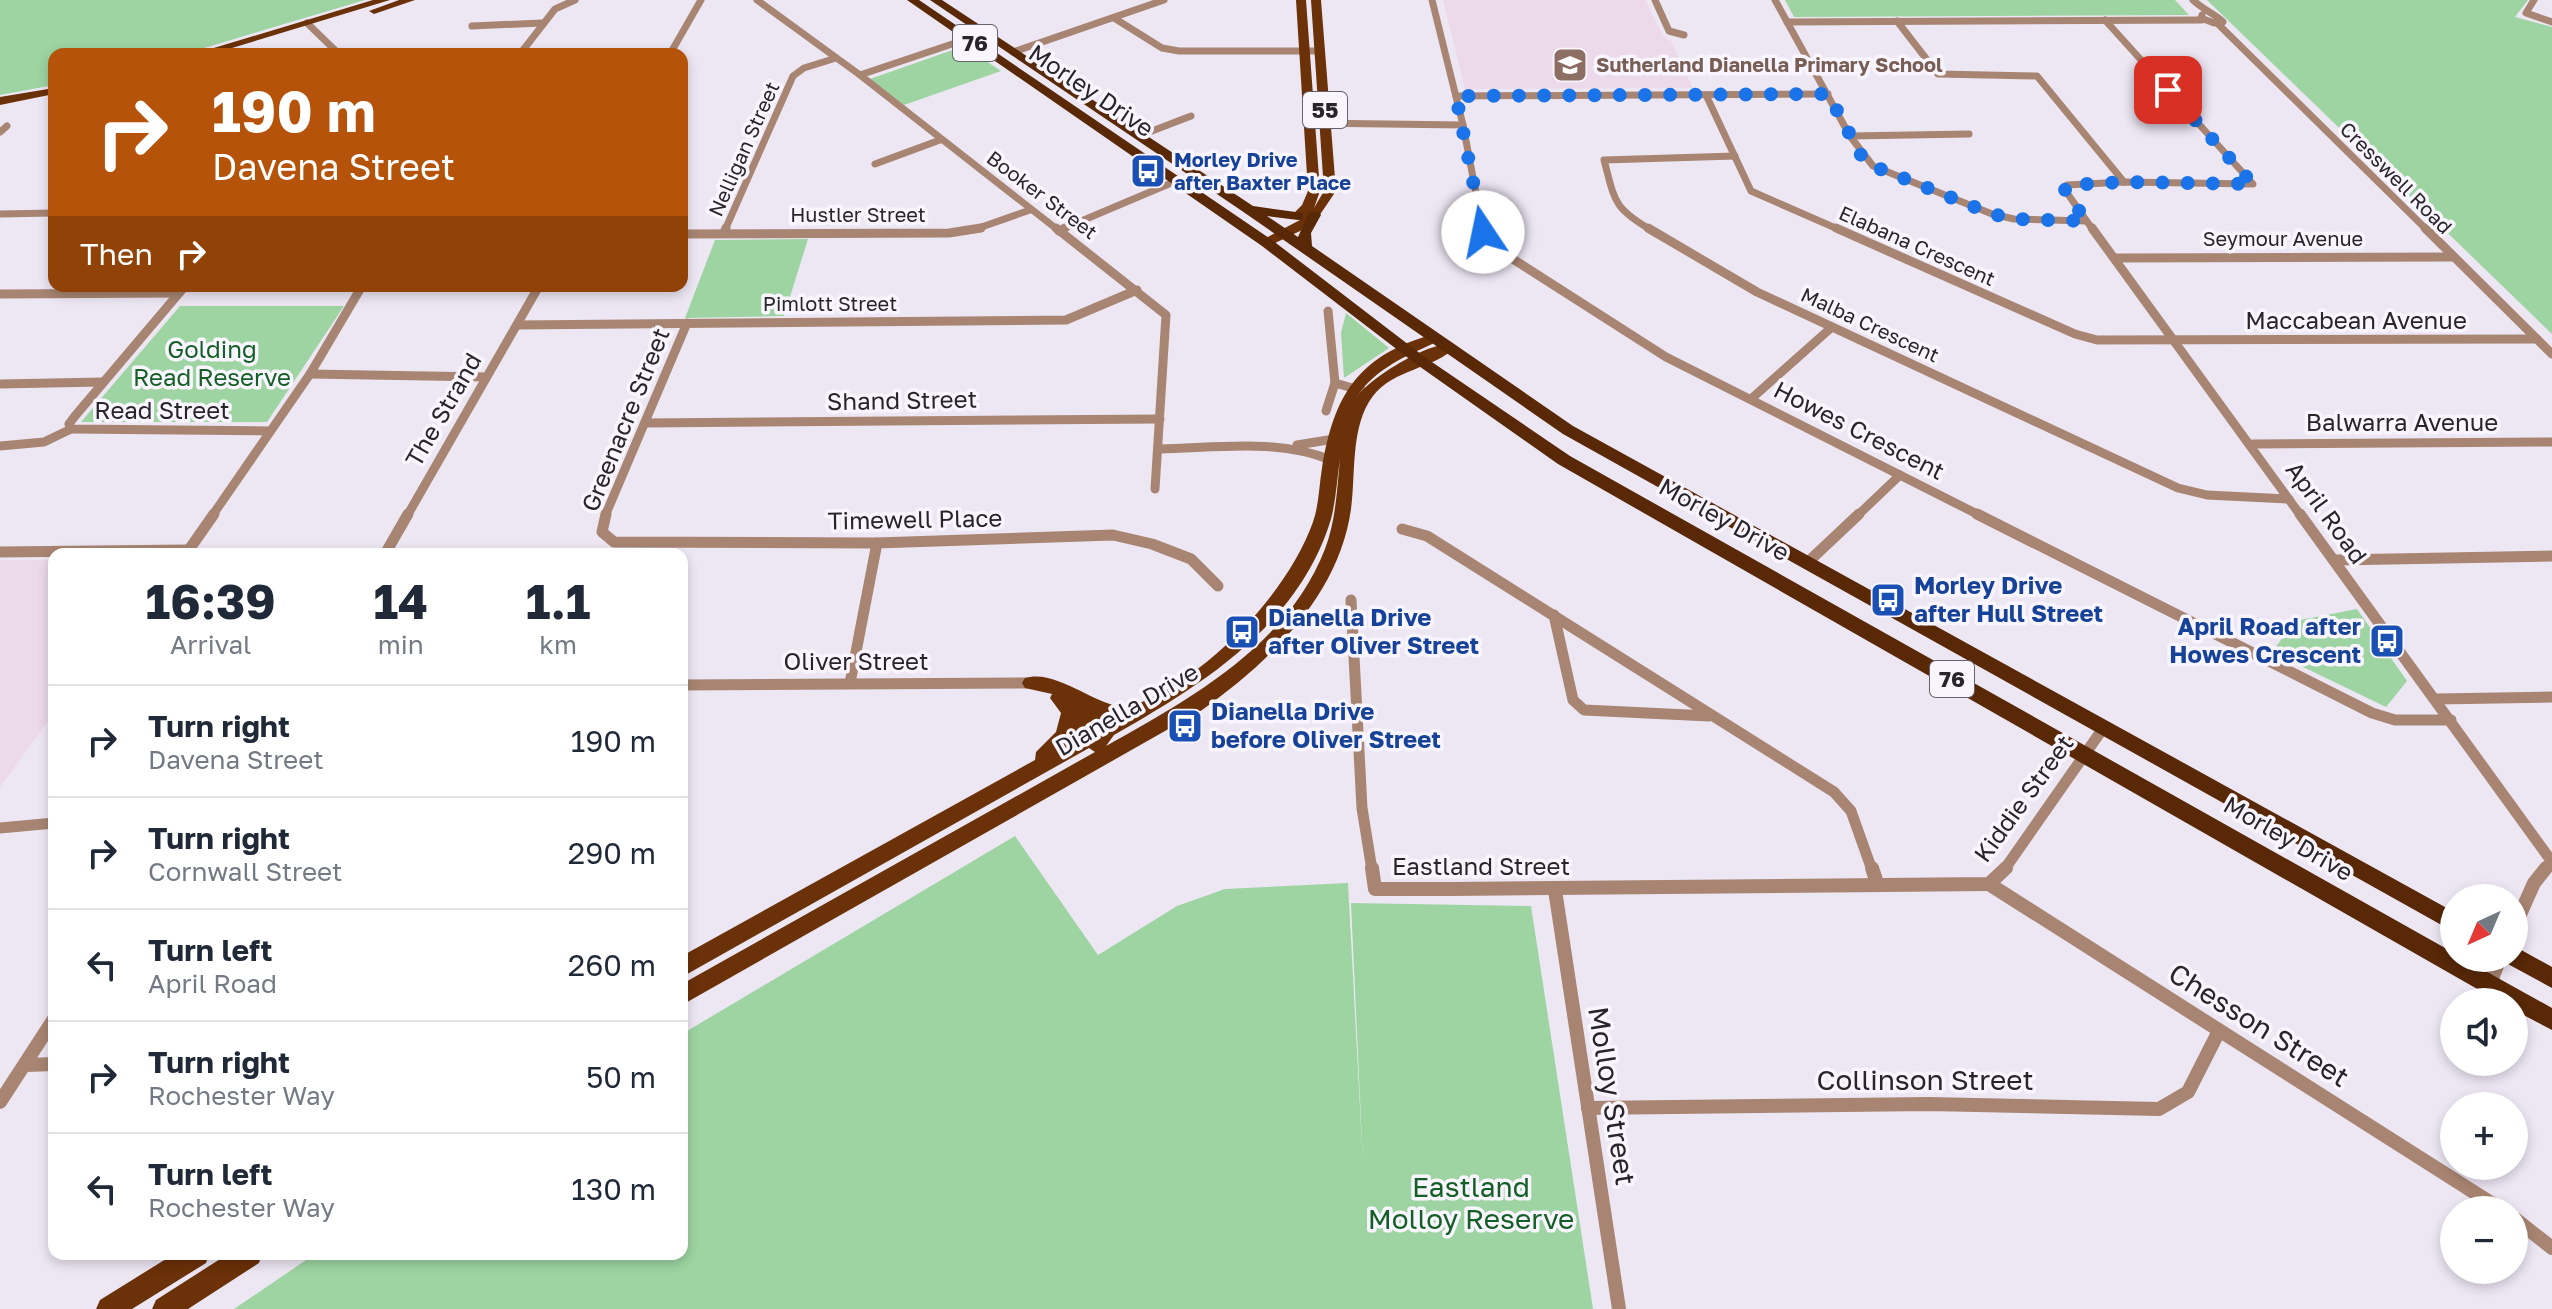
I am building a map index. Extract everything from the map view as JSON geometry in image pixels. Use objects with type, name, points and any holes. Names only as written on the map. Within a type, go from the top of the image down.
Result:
[{"type":"highway","name":"Morley Drive","points":[[912,0],[1263,240],[1421,361],[1564,460],[2552,1020]]},
{"type":"highway","name":"Morley Drive","points":[[935,0],[1247,208],[1568,430],[2440,915]]},
{"type":"highway","points":[[1038,86],[1054,80]]},
{"type":"highway","points":[[1247,208],[1298,216]]},
{"type":"highway","points":[[1305,248],[1304,233],[1314,215]]},
{"type":"highway","points":[[2528,964],[2552,978]]},
{"type":"main road","points":[[245,48],[385,0]]},
{"type":"main road","points":[[224,48],[410,0]]},
{"type":"main road","name":"55","points":[[1298,216],[1311,203],[1314,191],[1301,0]]},
{"type":"main road","name":"55","points":[[1314,215],[1324,205],[1330,191],[1316,0]]},
{"type":"main road","points":[[0,101],[48,92]]},
{"type":"main road","points":[[0,109],[48,100]]},
{"type":"main road","points":[[1263,240],[1314,215]]},
{"type":"main road","points":[[1281,232],[1298,216]]},
{"type":"main road","points":[[1352,388],[1363,376],[1406,349],[1434,338]]},
{"type":"main road","points":[[1352,388],[1385,377],[1449,347]]},
{"type":"main road","name":"Dianella Drive","points":[[688,964],[1134,715],[1203,674],[1259,626],[1303,566],[1323,520],[1334,439],[1352,388]]},
{"type":"main road","name":"Dianella Drive","points":[[688,992],[1151,730],[1233,679],[1271,642],[1312,587],[1341,524],[1355,416],[1352,388]]},
{"type":"main road","points":[[1031,683],[1073,704],[1098,723],[1094,752],[1065,779]]},
{"type":"main road","points":[[1073,704],[1134,715]]},
{"type":"main road","points":[[1021,778],[1061,741],[1073,704]]},
{"type":"main road","points":[[1097,736],[1151,730]]},
{"type":"main road","points":[[109,1309],[187,1260]]},
{"type":"main road","points":[[165,1309],[241,1260]]},
{"type":"street","points":[[524,48],[555,9],[575,0]]},
{"type":"street","points":[[673,48],[701,0]]},
{"type":"street","name":"Booker Street","points":[[757,0],[860,75],[1166,315],[1155,489]]},
{"type":"street","points":[[1013,52],[1164,0]]},
{"type":"street","name":"Howes Crescent","points":[[1432,0],[1487,240],[1666,357],[2372,713],[2395,720],[2451,720]]},
{"type":"street","points":[[1655,0],[1669,31],[1684,35]]},
{"type":"street","points":[[1775,0],[1850,136],[1873,166],[1992,214],[2014,219],[2086,221]]},
{"type":"street","points":[[2193,0],[2205,17]]},
{"type":"street","points":[[2534,0],[2526,13],[2552,22]]},
{"type":"street","name":"Cresswell Road","points":[[1787,22],[2205,17],[2218,24],[2552,354]]},
{"type":"street","points":[[1114,18],[1162,48],[1179,51],[1320,49]]},
{"type":"street","points":[[1897,21],[1938,74],[2037,76],[2124,182],[2253,184],[2105,20]]},
{"type":"street","points":[[472,26],[542,23]]},
{"type":"street","points":[[310,26],[333,48]]},
{"type":"street","points":[[860,75],[967,39]]},
{"type":"street","name":"Nelligan Street","points":[[724,233],[793,76],[804,68],[836,58]]},
{"type":"street","points":[[1456,96],[1828,94]]},
{"type":"street","name":"Elabana Crescent","points":[[1706,95],[1751,191],[2075,334],[2097,340],[2175,342]]},
{"type":"street","points":[[1139,136],[1191,116]]},
{"type":"street","points":[[1310,126],[1463,125]]},
{"type":"street","points":[[1850,136],[1969,134]]},
{"type":"street","points":[[875,164],[940,140]]},
{"type":"street","name":"Malba Crescent","points":[[1735,156],[1604,160],[1616,204],[1630,218],[1757,292],[2178,488],[2207,495],[2289,499]]},
{"type":"street","points":[[1059,231],[1176,181]]},
{"type":"street","name":"April Road","points":[[2124,182],[2067,185],[2065,190],[2253,444],[2289,499],[2437,699],[2552,863]]},
{"type":"street","name":"Hustler Street","points":[[688,234],[949,233],[977,230],[1030,210]]},
{"type":"street","points":[[0,214],[48,213]]},
{"type":"street","name":"Seymour Avenue","points":[[2115,258],[2451,257]]},
{"type":"street","name":"Pimlott Street","points":[[517,325],[1066,320],[1137,290]]},
{"type":"street","points":[[0,294],[73,292]]},
{"type":"street","points":[[0,384],[102,382],[179,292]]},
{"type":"street","points":[[190,548],[310,374],[358,292]]},
{"type":"street","name":"The Strand","points":[[388,548],[536,292]]},
{"type":"street","points":[[1326,411],[1352,388],[1328,311]]},
{"type":"street","name":"Greenacre Street","points":[[602,532],[605,515],[687,323]]},
{"type":"street","points":[[1751,399],[1832,327]]},
{"type":"street","name":"Maccabean Avenue","points":[[2175,342],[2537,339]]},
{"type":"street","points":[[310,374],[486,377]]},
{"type":"street","name":"Read Street","points":[[102,382],[69,424],[71,429],[269,431]]},
{"type":"street","name":"Shand Street","points":[[645,423],[1160,419]]},
{"type":"street","points":[[0,446],[44,442],[71,429]]},
{"type":"street","points":[[1159,449],[1281,447],[1334,439]]},
{"type":"street","name":"Balwarra Avenue","points":[[2253,444],[2552,442]]},
{"type":"street","points":[[1281,447],[1306,450],[1331,460]]},
{"type":"street","points":[[1807,563],[1900,475]]},
{"type":"street","points":[[1402,529],[1427,536],[1834,792],[1851,811],[1877,883]]},
{"type":"street","name":"Timewell Place","points":[[602,532],[614,542],[877,543],[1113,535],[1152,544],[1191,559],[1218,586]]},
{"type":"street","points":[[850,683],[877,543]]},
{"type":"street","points":[[0,552],[48,552]]},
{"type":"street","points":[[2336,560],[2552,556]]},
{"type":"street","name":"Eastland Street","points":[[1351,600],[1362,808],[1375,889],[1555,890],[1877,883]]},
{"type":"street","points":[[1554,615],[1573,700],[1584,710],[1710,716]]},
{"type":"street","name":"Oliver Street","points":[[688,685],[1031,683]]},
{"type":"street","points":[[2437,699],[2552,697]]},
{"type":"street","name":"Kiddie Street","points":[[1877,883],[1989,884],[2006,868],[2104,727]]},
{"type":"street","points":[[0,828],[48,824]]},
{"type":"street","points":[[2528,898],[2543,869],[2552,863]]},
{"type":"street","name":"Chesson Street","points":[[1989,884],[2480,1196]]},
{"type":"street","name":"Molloy Street","points":[[1555,890],[1619,1309]]},
{"type":"street","points":[[2490,984],[2495,972]]},
{"type":"street","points":[[0,1102],[48,1029]]},
{"type":"street","name":"Collinson Street","points":[[1588,1108],[1929,1104],[2159,1109],[2188,1092],[2219,1031]]},
{"type":"street","points":[[26,1065],[48,1064]]},
{"type":"street","points":[[2528,1229],[2552,1248]]},
{"type":"shaded area","name":"Sutherland Dianella Primary School","points":[[1443,0],[1645,0],[1663,36],[1671,41],[1693,88],[1465,89]]},
{"type":"shaded area","points":[[0,560],[48,560],[48,721],[0,787]]},
{"type":"green space","points":[[0,0],[365,0],[204,48],[48,48],[48,86],[0,95]]},
{"type":"green space","points":[[1785,0],[2175,0],[2189,15],[1794,17]]},
{"type":"green space","points":[[2207,0],[2528,0],[2515,17],[2552,27],[2552,334]]},
{"type":"green space","points":[[964,46],[1001,71],[904,105],[870,79]]},
{"type":"green space","points":[[808,239],[784,316],[685,318],[715,240]]},
{"type":"green space","name":"Golding Read Reserve","points":[[180,306],[344,306],[267,422],[81,422]]},
{"type":"green space","points":[[1346,313],[1389,348],[1344,378],[1341,333]]},
{"type":"green space","points":[[2357,609],[2407,681],[2386,707],[2272,652],[2295,621]]},
{"type":"green space","name":"Eastland Molloy Reserve","points":[[1015,836],[1098,955],[1177,906],[1225,889],[1348,883],[1363,1164],[1351,903],[1531,906],[1593,1309],[234,1309],[306,1260],[688,1260],[688,1030]]},
{"type":"place","name":"Sutherland Dianella Primary School","points":[[1570,65]]},
{"type":"place","name":"Morley Drive after Baxter Place","points":[[1148,171]]},
{"type":"place","name":"Morley Drive after Hull Street","points":[[1888,600]]},
{"type":"place","name":"Dianella Drive after Oliver Street","points":[[1242,632]]},
{"type":"place","name":"April Road after Howes Crescent","points":[[2387,641]]},
{"type":"place","name":"Dianella Drive before Oliver Street","points":[[1185,726]]},
{"type":"route","points":[[1483,232],[1456,96],[1828,94],[1861,155],[1873,166],[1992,214],[2014,219],[2086,221],[2065,190],[2067,185],[2124,182],[2253,184],[2168,90]]}]
